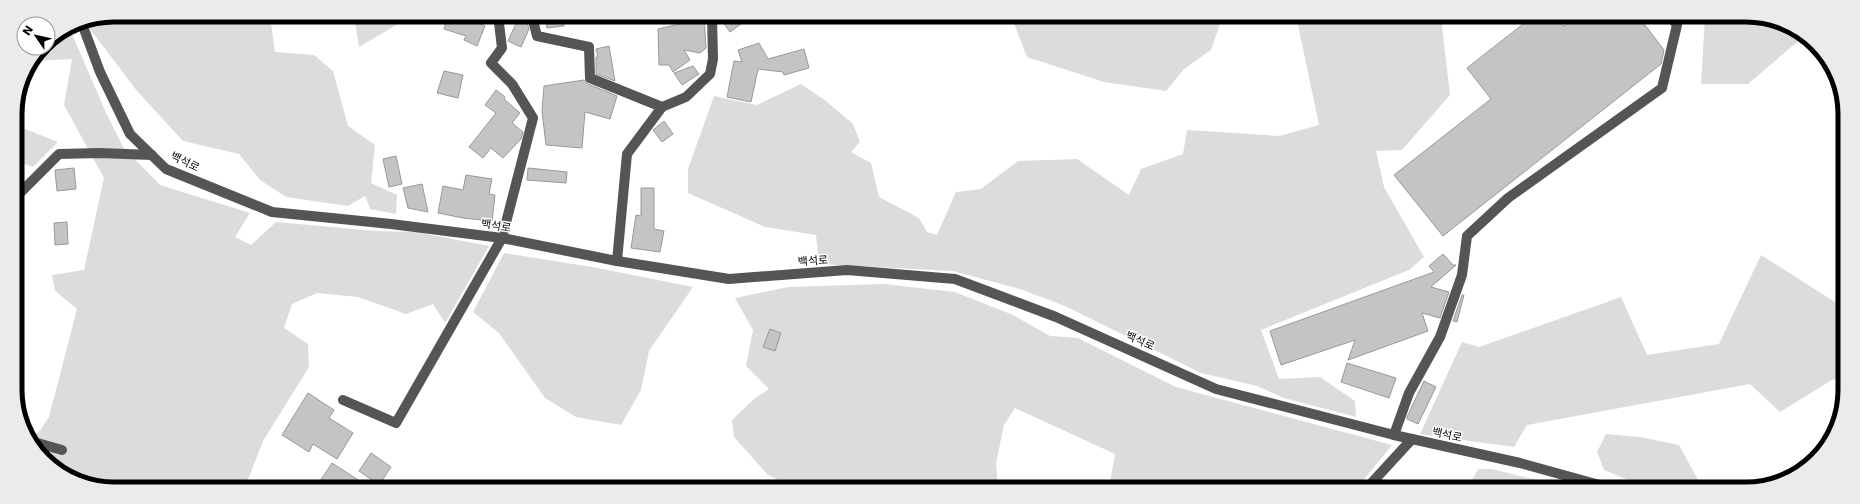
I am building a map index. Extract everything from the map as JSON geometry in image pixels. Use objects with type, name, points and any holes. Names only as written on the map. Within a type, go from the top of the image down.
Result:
[{"type":"street","points":[[343,400],[396,423],[502,238],[533,118],[512,84],[491,63],[502,48],[499,22]]},
{"type":"street","points":[[534,22],[537,36],[589,46],[590,78],[662,106]]},
{"type":"street","points":[[617,261],[627,154],[662,106],[686,97],[710,74],[713,60],[712,22]]},
{"type":"street","points":[[1394,435],[1409,393],[1440,337],[1462,275],[1467,236],[1508,198],[1662,88],[1677,25],[1675,22]]},
{"type":"street","name":"백석로","points":[[83,28],[100,72],[130,134],[166,169],[272,212],[391,224],[502,238],[617,261],[729,279],[847,270],[955,279],[1056,317],[1216,389],[1394,435],[1520,463],[1589,482]]},
{"type":"street","points":[[22,191],[59,154],[98,153],[152,155]]},
{"type":"street","points":[[1373,482],[1412,439]]},
{"type":"street","points":[[39,444],[62,450]]},
{"type":"shaded area","points":[[108,22],[271,22],[275,52],[314,55],[333,71],[348,126],[375,145],[371,183],[397,195],[396,214],[370,209],[365,196],[348,206],[286,197],[260,180],[239,154],[183,141],[137,91],[89,25]]},
{"type":"shaded area","points":[[355,22],[401,22],[359,47]]},
{"type":"shaded area","points":[[1013,22],[1221,22],[1211,50],[1184,69],[1166,91],[1104,82],[1027,57]]},
{"type":"shaded area","points":[[1297,22],[1442,22],[1450,95],[1402,150],[1376,151],[1384,187],[1424,257],[1409,270],[1261,330],[1279,379],[1320,377],[1355,401],[1356,417],[1284,398],[1257,386],[1201,373],[1065,306],[1020,289],[953,271],[819,264],[816,235],[765,227],[688,193],[688,169],[714,96],[757,105],[801,84],[826,101],[853,124],[860,142],[851,152],[871,163],[879,197],[919,218],[927,232],[937,235],[956,192],[981,189],[1018,161],[1077,159],[1129,195],[1141,169],[1183,154],[1187,130],[1279,136],[1319,125]]},
{"type":"shaded area","points":[[1705,22],[1746,22],[1764,24],[1781,29],[1800,40],[1748,84],[1701,84]]},
{"type":"shaded area","points":[[71,32],[107,115],[123,147],[160,185],[250,213],[235,237],[251,245],[276,222],[376,231],[416,232],[489,246],[445,323],[433,304],[406,314],[358,297],[317,293],[292,304],[284,328],[308,344],[309,367],[263,441],[247,482],[114,482],[84,477],[73,473],[58,463],[49,455],[34,436],[39,432],[49,417],[77,309],[55,291],[52,275],[84,270],[104,178],[64,105],[72,59],[39,61],[43,56],[56,56],[56,43]]},
{"type":"shaded area","points":[[22,128],[58,142],[33,167],[22,163]]},
{"type":"shaded area","points":[[504,253],[598,268],[693,287],[649,351],[641,390],[621,425],[576,417],[545,398],[499,333],[473,312]]},
{"type":"shaded area","points":[[1761,255],[1838,304],[1838,378],[1832,380],[1780,412],[1750,384],[1527,425],[1514,447],[1420,434],[1462,342],[1479,347],[1621,297],[1647,355],[1719,344]]},
{"type":"shaded area","points":[[884,284],[955,292],[1013,315],[1050,336],[1078,338],[1176,387],[1392,445],[1362,482],[1110,482],[1115,454],[1015,408],[1004,425],[996,463],[998,482],[783,482],[768,475],[734,437],[732,420],[754,399],[769,389],[746,366],[753,330],[735,298],[788,287]]},
{"type":"shaded area","points":[[1606,434],[1640,437],[1679,445],[1699,482],[1633,482],[1604,470],[1597,452]]},
{"type":"shaded area","points":[[1478,469],[1492,469],[1545,482],[1471,482]]},
{"type":"building","points":[[446,22],[476,22],[485,26],[477,46],[464,40],[466,36],[444,29]]},
{"type":"building","points":[[517,22],[527,23],[529,29],[521,47],[508,41]]},
{"type":"building","points":[[546,22],[564,22],[564,26],[547,28]]},
{"type":"building","points":[[689,22],[704,22],[706,48],[700,53],[684,50],[690,60],[673,72],[669,65],[659,65],[658,29]]},
{"type":"building","points":[[723,22],[744,22],[730,32]]},
{"type":"building","points":[[1526,22],[1560,22],[1564,26],[1569,22],[1643,22],[1664,50],[1661,64],[1443,236],[1394,175],[1491,99],[1467,68]]},
{"type":"building","points":[[759,43],[768,59],[804,49],[809,68],[784,75],[783,72],[758,69],[751,102],[727,97],[734,61],[742,62],[738,50]]},
{"type":"building","points":[[609,46],[615,81],[596,74],[596,57],[598,57],[596,49]]},
{"type":"building","points":[[693,66],[699,74],[682,85],[674,73]]},
{"type":"building","points":[[444,71],[463,75],[458,98],[437,93]]},
{"type":"building","points":[[584,80],[588,84],[617,96],[610,119],[585,112],[582,148],[546,145],[542,111],[544,86]]},
{"type":"building","points":[[496,90],[520,113],[512,123],[523,132],[521,139],[503,158],[491,148],[483,158],[469,147],[496,113],[485,105]]},
{"type":"building","points":[[664,121],[673,134],[662,142],[653,130]]},
{"type":"building","points":[[396,156],[402,184],[389,187],[383,159]]},
{"type":"building","points":[[74,168],[76,189],[57,191],[55,170]]},
{"type":"building","points":[[528,168],[567,172],[566,183],[527,180]]},
{"type":"building","points":[[466,175],[492,179],[489,194],[495,195],[492,221],[463,218],[438,213],[443,186],[463,190]]},
{"type":"building","points":[[422,184],[428,212],[408,208],[403,188]]},
{"type":"building","points":[[641,188],[654,188],[654,229],[664,231],[660,252],[631,248],[636,215],[641,216]]},
{"type":"building","points":[[67,222],[68,244],[55,245],[54,223]]},
{"type":"building","points":[[1443,254],[1453,265],[1456,265],[1431,287],[1449,292],[1440,318],[1422,313],[1428,331],[1348,360],[1355,340],[1281,365],[1270,331],[1434,272],[1429,266]]},
{"type":"building","points":[[1462,295],[1464,295],[1457,322],[1453,321]]},
{"type":"building","points":[[770,329],[781,333],[775,351],[763,347]]},
{"type":"building","points":[[1347,363],[1396,378],[1389,398],[1341,382]]},
{"type":"building","points":[[1424,381],[1436,387],[1418,424],[1407,419],[1407,417]]},
{"type":"building","points":[[308,393],[334,410],[329,418],[353,433],[337,459],[313,444],[309,452],[282,435]]},
{"type":"building","points":[[371,453],[391,467],[381,482],[375,482],[359,471]]},
{"type":"building","points":[[332,463],[361,482],[322,482],[320,481]]}]
